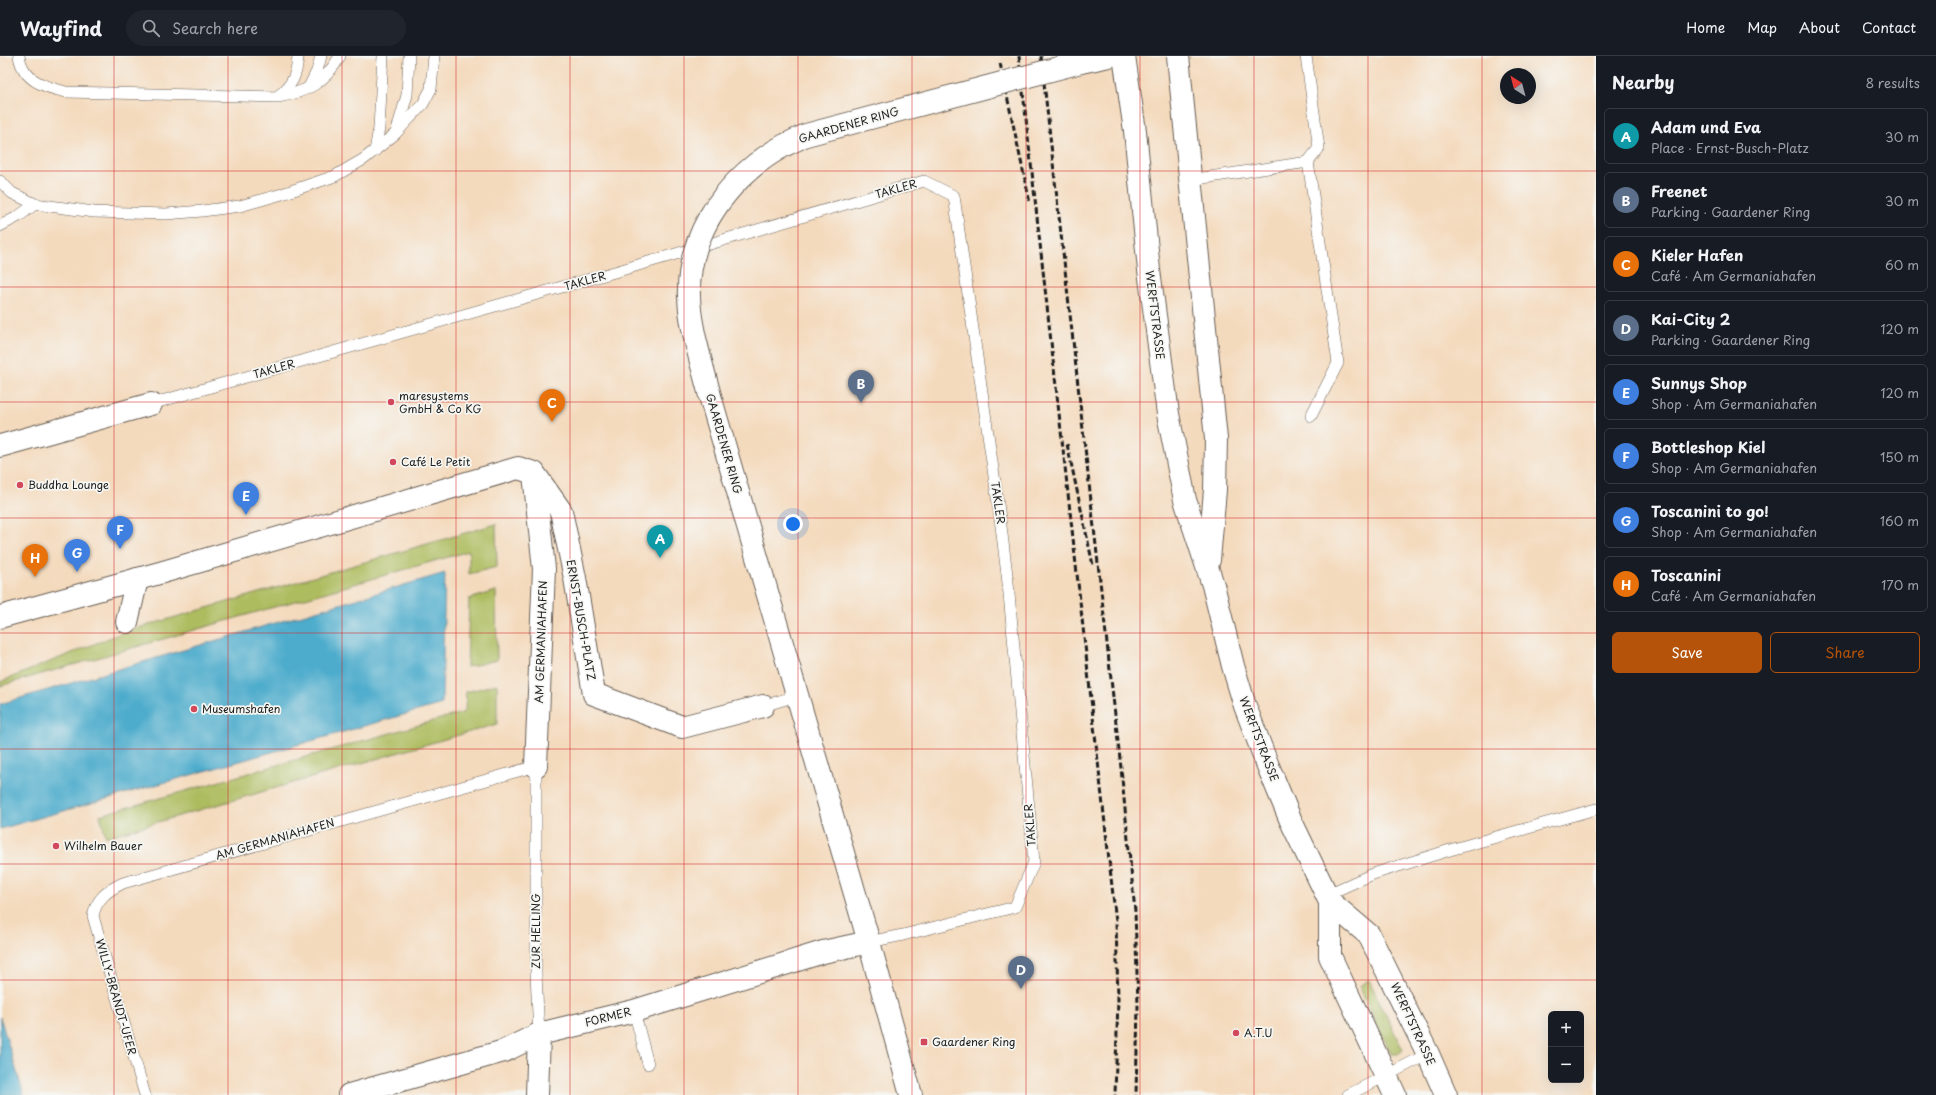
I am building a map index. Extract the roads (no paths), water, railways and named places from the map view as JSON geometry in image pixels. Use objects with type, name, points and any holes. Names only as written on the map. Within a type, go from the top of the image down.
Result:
[{"type":"street","name":"GAARDENER RING","points":[[911,1095],[869,942],[796,696],[710,396],[690,310],[689,276],[691,261],[702,231],[719,202],[746,171],[770,153],[806,135],[1081,62],[1109,56]]},
{"type":"street","name":"WERFTSTRASSE","points":[[1124,56],[1135,131],[1149,270],[1168,414],[1185,500],[1209,569],[1233,666],[1245,706],[1288,814],[1328,899],[1330,956],[1395,1095]]},
{"type":"street","name":"WERFTSTRASSE","points":[[1178,56],[1216,439],[1216,490],[1209,569]]},
{"type":"street","name":"TAKLER","points":[[0,446],[151,404]]},
{"type":"street","points":[[0,617],[137,579],[518,468],[534,473]]},
{"type":"street","name":"ERNST-BUSCH-PLATZ","points":[[534,473],[561,511],[575,578],[594,694],[682,727],[763,706]]},
{"type":"street","name":"AM GERMANIAHAFEN","points":[[534,473],[544,570],[536,766]]},
{"type":"street","points":[[127,622],[137,579]]},
{"type":"street","name":"WERFTSTRASSE","points":[[1328,899],[1369,935],[1428,1054],[1446,1095]]},
{"type":"street","name":"FORMER","points":[[349,1095],[504,1051],[539,1034],[634,1011],[822,952],[869,942]]},
{"type":"street","name":"ZUR HELLING","points":[[537,1095],[539,1034]]},
{"type":"lane","points":[[19,56],[21,65],[28,75],[36,82],[46,88],[66,92],[278,97],[297,94],[309,88],[328,73],[340,56]]},
{"type":"lane","points":[[278,97],[288,89],[295,77],[298,56]]},
{"type":"lane","points":[[309,88],[317,71],[321,56]]},
{"type":"lane","points":[[375,151],[379,128],[383,56]]},
{"type":"lane","points":[[395,134],[407,95],[409,56]]},
{"type":"lane","points":[[0,181],[12,193],[35,204],[94,212],[166,214],[240,206],[335,176],[375,151],[395,134],[423,104],[431,89],[434,56]]},
{"type":"lane","points":[[1190,180],[1308,162],[1319,148],[1306,56]]},
{"type":"lane","points":[[1308,162],[1338,363],[1312,416]]},
{"type":"lane","name":"TAKLER","points":[[151,404],[618,271],[924,181],[954,196],[1004,547],[1034,862],[1015,907],[869,942]]},
{"type":"lane","points":[[0,226],[19,216],[35,204]]},
{"type":"lane","points":[[763,706],[796,696]]},
{"type":"lane","name":"AM GERMANIAHAFEN","points":[[99,899],[113,887],[123,883],[536,766]]},
{"type":"lane","name":"ZUR HELLING","points":[[536,766],[536,974],[539,1034]]},
{"type":"lane","points":[[1328,899],[1372,874],[1450,850],[1596,809]]},
{"type":"lane","name":"WILLY-BRANDT-UFER","points":[[99,899],[94,908],[93,916],[145,1095]]},
{"type":"lane","points":[[634,1011],[648,1064]]},
{"type":"lane","points":[[1348,1095],[1428,1054]]},
{"type":"water","points":[[445,573],[442,704],[0,829],[0,704]]},
{"type":"water","points":[[0,1017],[24,1095],[0,1095]]},
{"type":"railway","points":[[1019,56],[1116,922],[1118,999],[1115,1095]]},
{"type":"railway","points":[[1041,56],[1121,768],[1135,911],[1138,1005],[1136,1095]]},
{"type":"railway","points":[[1000,63],[1030,203]]},
{"type":"railway","points":[[1067,444],[1093,565]]},
{"type":"place","name":"maresystems GmbH & Co KG","points":[[391,402]]},
{"type":"place","name":"Freenet","points":[[861,403]]},
{"type":"place","name":"Kieler Hafen","points":[[552,422]]},
{"type":"place","name":"Café Le Petit","points":[[393,462]]},
{"type":"place","name":"Buddha Lounge","points":[[20,485]]},
{"type":"place","name":"Sunnys Shop","points":[[246,515]]},
{"type":"place","name":"Bottleshop Kiel","points":[[120,549]]},
{"type":"place","name":"Adam und Eva","points":[[660,558]]},
{"type":"place","name":"Toscanini to go!","points":[[77,572]]},
{"type":"place","name":"Toscanini","points":[[35,577]]},
{"type":"place","name":"Museumshafen","points":[[194,709]]},
{"type":"place","name":"Wilhelm Bauer","points":[[56,846]]},
{"type":"place","name":"Kai-City 2","points":[[1021,989]]},
{"type":"place","name":"A.T.U","points":[[1236,1033]]},
{"type":"place","name":"Gaardener Ring","points":[[924,1042]]}]
